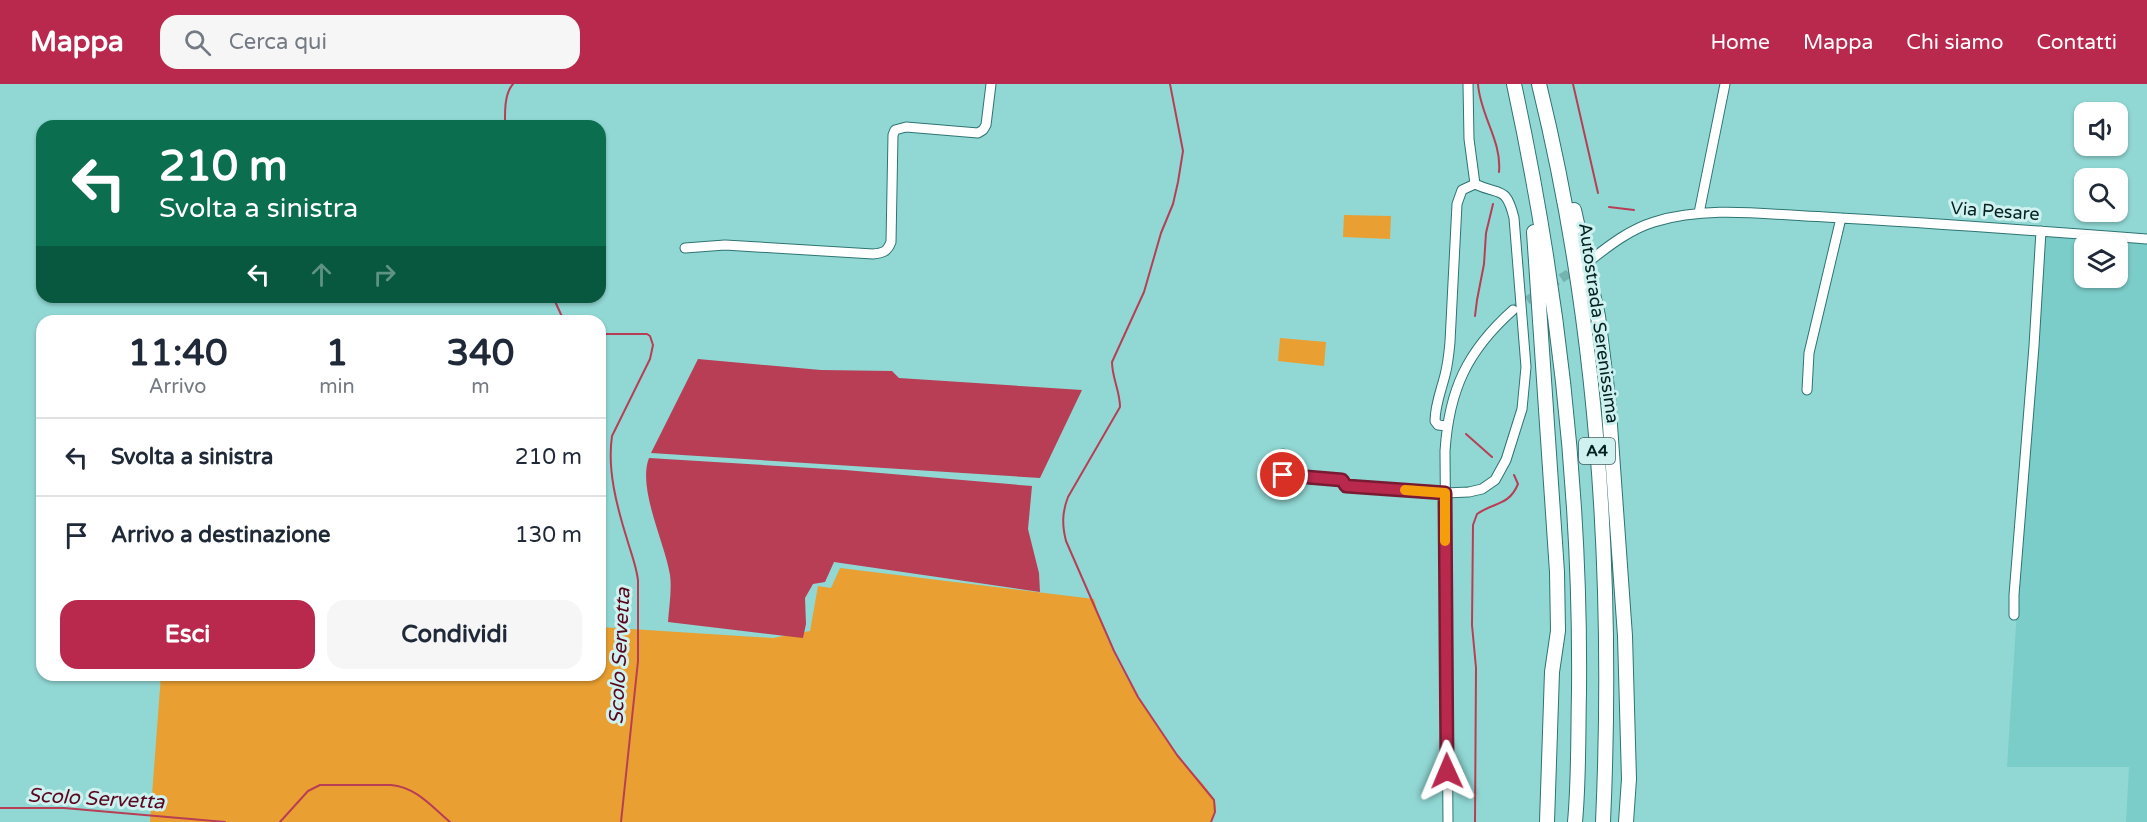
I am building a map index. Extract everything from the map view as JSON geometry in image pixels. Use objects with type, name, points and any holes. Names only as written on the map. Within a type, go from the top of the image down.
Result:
[{"type":"highway","name":"A4","points":[[1514,84],[1524,129],[1555,313],[1568,423],[1579,635],[1575,822]]},
{"type":"highway","points":[[1540,86],[1555,122],[1564,159],[1598,316],[1608,397],[1625,636],[1629,779],[1626,822]]},
{"type":"highway","name":"Autostrada Serenissima","points":[[1540,86],[1564,200],[1582,312],[1595,423],[1604,546],[1606,637],[1603,822]]},
{"type":"highway","points":[[1524,129],[1521,154],[1533,227],[1557,572],[1558,631],[1552,672],[1547,822]]},
{"type":"street","points":[[685,248],[725,245],[883,253],[891,242],[893,135],[895,130],[906,127],[978,133],[986,125],[991,84]]},
{"type":"street","points":[[1468,84],[1469,140],[1476,184]]},
{"type":"street","points":[[1699,213],[1725,84]]},
{"type":"street","points":[[1283,454],[1283,475],[1342,480],[1346,486],[1445,493],[1482,489],[1495,480],[1506,460],[1522,409],[1526,357],[1510,203],[1500,191],[1476,184],[1462,190],[1457,204],[1448,363],[1435,417],[1438,425],[1447,426]]},
{"type":"street","name":"Via Pesare","points":[[1592,259],[1640,227],[1699,213],[1729,212],[1842,218],[2147,239]]},
{"type":"street","points":[[1807,390],[1809,353],[1842,218]]},
{"type":"street","points":[[2014,615],[2041,231]]},
{"type":"street","points":[[1448,822],[1445,493],[1447,426],[1455,390],[1465,369],[1498,323],[1513,310]]},
{"type":"shaded area","points":[[1344,215],[1391,216],[1390,239],[1343,237]]},
{"type":"shaded area","points":[[2041,231],[2105,234],[2074,234],[2074,288],[2128,288],[2128,235],[2147,236],[2147,822],[2126,822],[2129,767],[2007,767]]},
{"type":"shaded area","points":[[1280,338],[1326,342],[1324,366],[1278,361]]},
{"type":"shaded area","points":[[698,359],[821,370],[892,371],[899,378],[1082,390],[1040,478],[651,453]]},
{"type":"shaded area","points":[[649,458],[845,470],[1032,486],[1028,529],[1039,573],[1040,592],[834,562],[825,582],[813,584],[805,598],[806,624],[803,638],[668,622],[670,575],[649,500],[646,470]]},
{"type":"shaded area","points":[[840,568],[1094,599],[1117,660],[1139,699],[1176,754],[1214,800],[1216,809],[1211,822],[150,822],[161,681],[606,681],[606,627],[773,638],[810,631],[818,586],[831,588]]},
{"type":"waterway","name":"Scolo Servetta","points":[[505,120],[507,98],[513,84]]},
{"type":"waterway","points":[[1170,84],[1183,151],[1173,204],[1161,233],[1144,292],[1112,362],[1120,407],[1068,497],[1063,524],[1066,541],[1114,651],[1138,697],[1177,755],[1214,800],[1215,812],[1211,822]]},
{"type":"waterway","points":[[1478,84],[1497,150],[1499,172]]},
{"type":"waterway","points":[[1573,84],[1598,193]]},
{"type":"waterway","points":[[1475,316],[1484,264],[1486,233],[1493,204]]},
{"type":"waterway","points":[[1609,207],[1634,210]]},
{"type":"waterway","name":"Scolo Servetta","points":[[556,303],[561,315]]},
{"type":"waterway","name":"Scolo Servetta","points":[[606,334],[647,334],[653,345],[650,359],[612,436],[611,449],[612,475],[617,501],[638,580],[638,661],[621,822]]},
{"type":"waterway","points":[[1466,434],[1492,457]]},
{"type":"waterway","points":[[1475,822],[1476,668],[1472,625],[1473,525],[1477,514],[1510,496],[1518,484],[1514,475]]},
{"type":"waterway","name":"Scolo Servetta","points":[[280,822],[308,791],[320,785],[400,787],[416,794],[450,822]]},
{"type":"waterway","name":"Scolo Servetta","points":[[0,808],[64,808],[225,822]]},
{"type":"tunnel","points":[[1516,308],[1580,266]]},
{"type":"slow traffic","points":[[1405,490],[1445,493],[1445,541]]},
{"type":"route","points":[[1283,475],[1342,480],[1346,486],[1445,493],[1447,771]]}]
